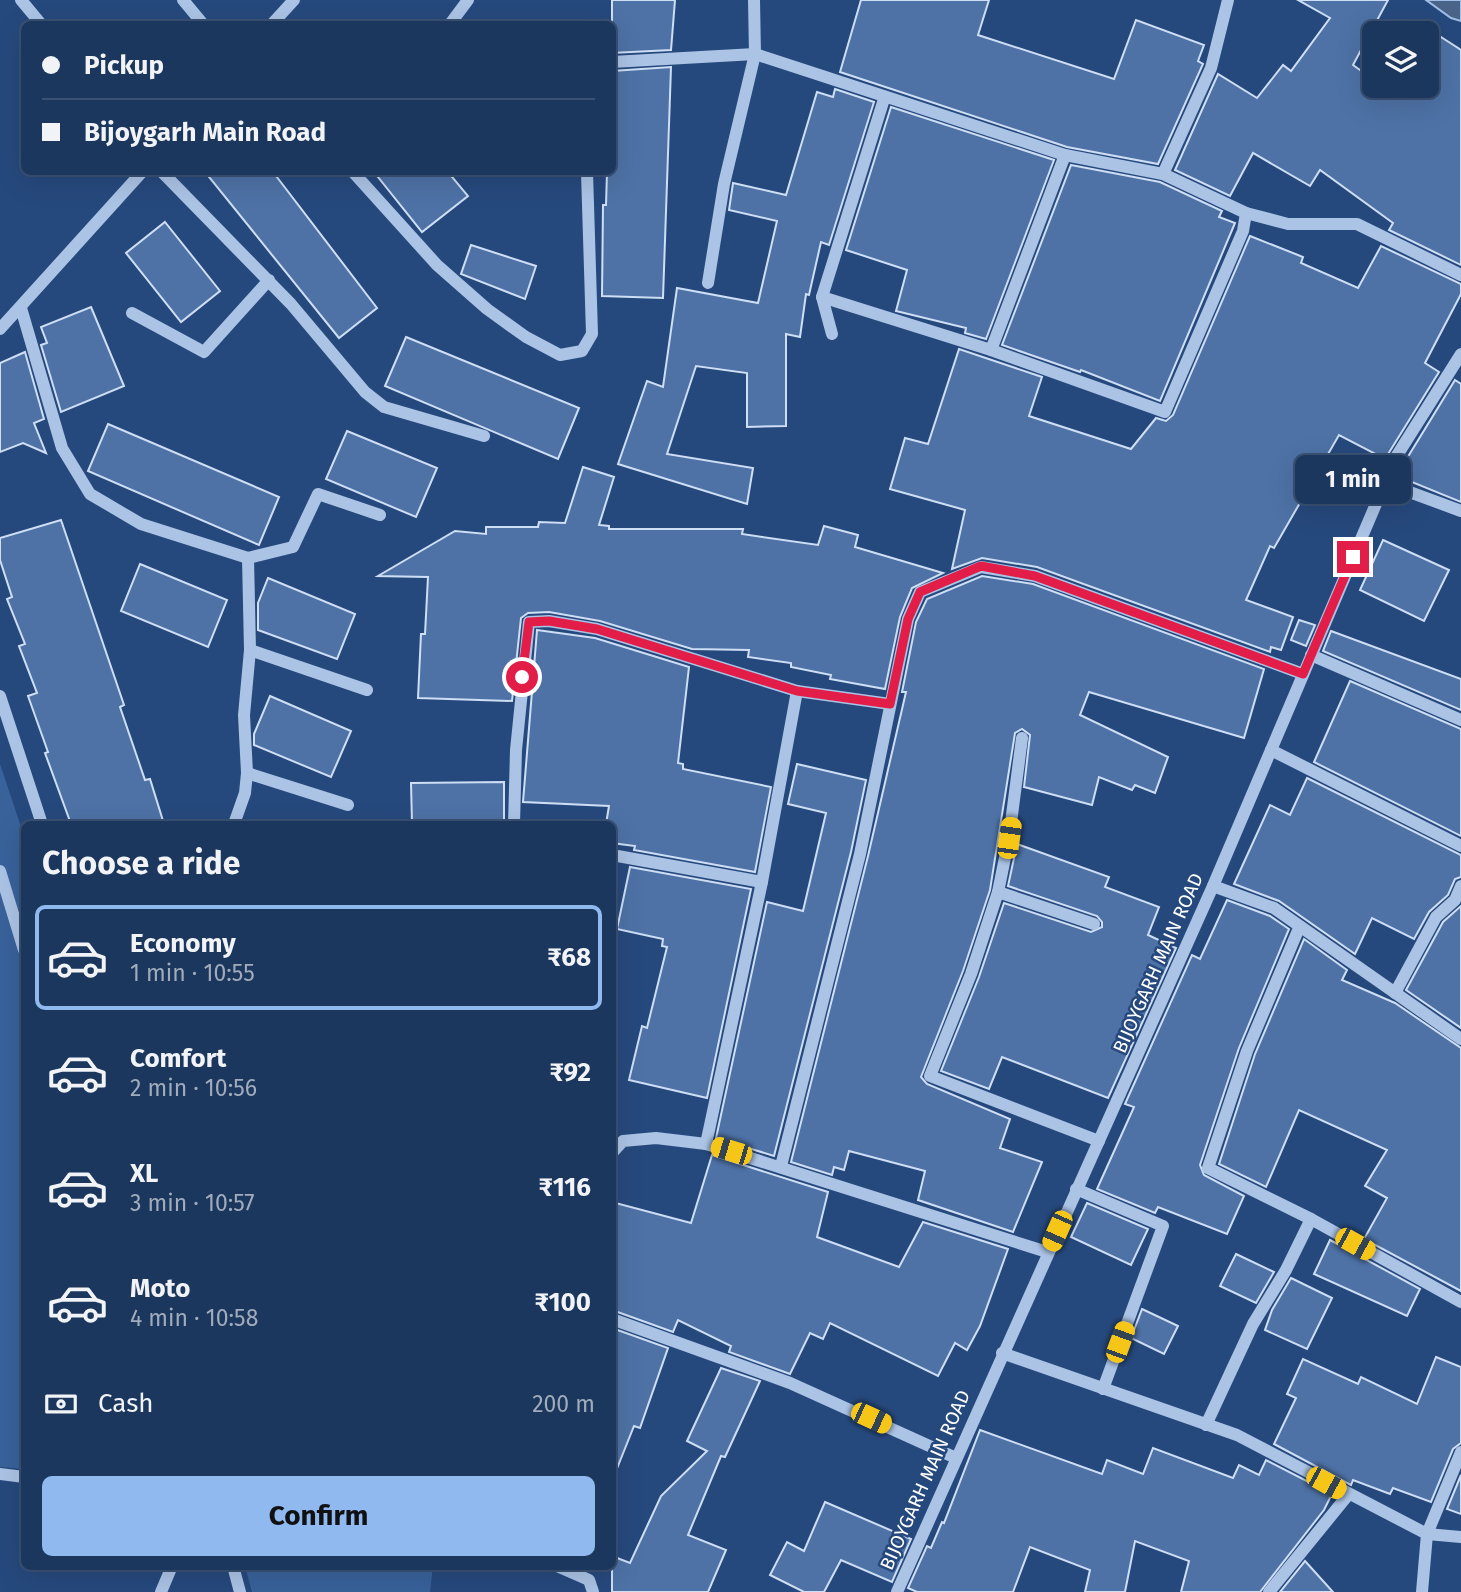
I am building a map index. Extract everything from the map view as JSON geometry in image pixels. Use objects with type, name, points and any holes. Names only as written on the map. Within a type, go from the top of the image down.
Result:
[{"type":"street","points":[[21,0],[38,21]]},
{"type":"street","points":[[183,0],[200,21]]},
{"type":"street","points":[[275,21],[294,0]]},
{"type":"street","points":[[452,21],[468,0]]},
{"type":"street","points":[[708,283],[724,184],[755,54],[754,0]]},
{"type":"street","points":[[1163,174],[1211,68],[1228,0]]},
{"type":"street","points":[[616,62],[755,54],[884,99],[1065,155],[1163,174],[1246,213],[1288,224],[1357,224],[1461,275]]},
{"type":"street","points":[[832,334],[822,297],[851,195],[884,99]]},
{"type":"street","points":[[990,350],[1065,155]]},
{"type":"street","points":[[0,329],[139,175]]},
{"type":"street","points":[[165,175],[269,280],[365,392],[384,407],[484,436]]},
{"type":"street","points":[[356,175],[437,265],[488,309],[526,337],[560,355],[582,351],[592,334],[587,175]]},
{"type":"street","points":[[822,297],[990,350],[1165,412],[1243,231],[1246,213]]},
{"type":"street","points":[[132,313],[204,352],[269,280]]},
{"type":"street","points":[[21,308],[62,448],[90,494],[141,524],[248,558],[293,547],[318,494],[380,515]]},
{"type":"street","name":"BIJOYGARH MAIN ROAD","points":[[897,1592],[1213,886],[1396,457],[1461,354]]},
{"type":"street","points":[[1385,483],[1461,510]]},
{"type":"street","points":[[235,821],[245,793],[247,773],[244,715],[250,650],[248,558]]},
{"type":"street","points":[[781,1166],[860,854],[908,619],[920,592],[981,566],[1035,576],[1303,674]]},
{"type":"street","points":[[514,821],[516,750],[529,622],[549,621],[597,629],[797,691],[890,704]]},
{"type":"street","points":[[250,650],[367,690]]},
{"type":"street","points":[[1311,655],[1461,720]]},
{"type":"street","points":[[706,1144],[762,882],[797,691]]},
{"type":"street","points":[[0,696],[41,821]]},
{"type":"street","points":[[1022,738],[1009,838],[998,892],[971,974],[930,1076],[1099,1142]]},
{"type":"street","points":[[1271,750],[1461,846]]},
{"type":"street","points":[[247,773],[348,806]]},
{"type":"street","points":[[616,856],[762,882]]},
{"type":"street","points":[[0,871],[21,940]]},
{"type":"street","points":[[1213,886],[1274,908],[1461,1039]]},
{"type":"street","points":[[1395,993],[1436,917],[1455,900],[1461,886]]},
{"type":"street","points":[[998,892],[1094,924]]},
{"type":"street","points":[[1299,928],[1247,1051],[1208,1168],[1311,1219],[1461,1302]]},
{"type":"street","points":[[616,1149],[623,1142],[656,1139],[706,1144],[1047,1252]]},
{"type":"street","points":[[1076,1189],[1163,1226],[1103,1389]]},
{"type":"street","points":[[1206,1425],[1253,1324],[1286,1270],[1311,1219]]},
{"type":"street","points":[[616,1320],[790,1383],[956,1458]]},
{"type":"street","points":[[1002,1353],[1237,1435],[1427,1534],[1461,1537]]},
{"type":"street","points":[[1422,1592],[1427,1534],[1461,1452]]},
{"type":"street","points":[[0,1474],[21,1477]]},
{"type":"street","points":[[1269,1592],[1348,1495]]},
{"type":"street","points":[[161,1592],[170,1570]]},
{"type":"street","points":[[234,1570],[240,1592]]},
{"type":"street","points":[[566,1570],[589,1580],[593,1592]]},
{"type":"shaded area","points":[[1426,0],[1461,0],[1461,21],[1451,18]]},
{"type":"shaded area","points":[[0,764],[21,827],[21,1469],[0,1467]]},
{"type":"shaded area","points":[[246,1570],[433,1570],[430,1592],[252,1592]]},
{"type":"building","points":[[612,0],[675,0],[671,50],[616,53],[616,21],[612,21]]},
{"type":"building","points":[[861,0],[989,0],[978,35],[1114,79],[1136,20],[1204,45],[1198,61],[1203,64],[1158,164],[1067,147],[840,72]]},
{"type":"building","points":[[1298,0],[1388,0],[1377,21],[1362,21],[1362,48],[1353,65],[1362,71],[1362,98],[1439,98],[1439,40],[1441,37],[1461,50],[1461,265],[1389,230],[1393,223],[1320,170],[1310,186],[1253,153],[1230,196],[1175,170],[1218,74],[1257,98],[1283,65],[1291,71],[1330,18]]},
{"type":"building","points":[[671,67],[663,298],[602,296],[603,205],[606,205],[607,175],[616,175],[616,71]]},
{"type":"building","points":[[835,89],[874,102],[829,245],[821,242],[809,295],[806,294],[800,337],[786,334],[786,426],[747,427],[747,373],[696,366],[667,454],[753,468],[747,504],[618,464],[647,381],[663,387],[677,288],[758,303],[777,221],[729,210],[733,183],[786,195],[817,92],[833,97]]},
{"type":"building","points":[[891,107],[1054,160],[986,339],[965,333],[966,328],[896,311],[907,270],[846,250]]},
{"type":"building","points":[[1071,165],[1160,182],[1222,211],[1219,217],[1235,223],[1160,401],[1081,370],[1080,372],[1002,345]]},
{"type":"building","points":[[207,175],[275,175],[377,308],[339,338]]},
{"type":"building","points":[[376,175],[450,175],[468,196],[422,232]]},
{"type":"building","points":[[165,222],[220,291],[181,322],[126,253]]},
{"type":"building","points":[[1250,236],[1303,257],[1301,263],[1358,288],[1381,246],[1461,284],[1461,294],[1425,363],[1439,372],[1385,459],[1339,435],[1274,548],[1270,546],[1246,600],[1293,617],[1281,650],[1271,647],[1270,652],[1037,567],[982,558],[952,569],[965,510],[890,489],[905,438],[928,444],[959,349],[1042,377],[1029,416],[1131,449],[1156,418],[1166,421],[1173,415]]},
{"type":"building","points":[[471,245],[536,266],[525,299],[461,274]]},
{"type":"building","points":[[91,307],[124,386],[61,412],[41,345],[47,343],[41,327]]},
{"type":"building","points":[[406,337],[579,408],[558,459],[385,386]]},
{"type":"building","points":[[25,352],[44,419],[34,423],[46,453],[23,443],[0,452],[0,363]]},
{"type":"building","points":[[1455,380],[1461,384],[1461,502],[1407,480],[1411,473],[1401,468]]},
{"type":"building","points":[[108,424],[279,497],[259,545],[88,471]]},
{"type":"building","points":[[347,431],[437,468],[416,517],[326,479]]},
{"type":"building","points":[[583,467],[614,477],[599,525],[609,526],[609,529],[743,529],[742,534],[818,545],[824,526],[858,535],[855,547],[943,573],[912,588],[900,617],[885,689],[830,679],[831,675],[791,667],[791,663],[748,657],[749,650],[692,649],[600,621],[549,612],[528,613],[521,618],[512,701],[418,698],[421,634],[425,634],[428,577],[378,576],[455,531],[486,534],[486,527],[538,527],[539,522],[565,523]]},
{"type":"building","points":[[61,520],[124,705],[120,707],[145,780],[150,779],[163,821],[70,821],[28,696],[37,693],[19,646],[25,644],[7,599],[12,597],[0,560],[0,538]]},
{"type":"building","points":[[1383,540],[1449,570],[1424,621],[1360,590]]},
{"type":"building","points":[[140,564],[227,600],[208,647],[121,611]]},
{"type":"building","points":[[982,576],[1033,584],[1264,669],[1244,738],[1089,692],[1080,715],[1168,757],[1155,793],[1135,785],[1132,790],[1099,777],[1092,805],[1024,787],[1030,735],[1022,729],[1015,733],[990,890],[963,971],[921,1077],[927,1084],[1010,1119],[1000,1148],[1042,1162],[1013,1232],[918,1200],[925,1171],[849,1151],[844,1170],[834,1167],[832,1175],[791,1162],[906,692],[902,692],[916,622],[927,599]]},
{"type":"building","points":[[268,578],[355,614],[337,659],[258,630],[258,603]]},
{"type":"building","points":[[1299,620],[1315,625],[1306,646],[1291,640]]},
{"type":"building","points":[[537,630],[595,638],[689,667],[678,763],[683,764],[683,769],[771,787],[755,872],[634,850],[635,846],[616,844],[616,821],[606,821],[609,806],[523,802]]},
{"type":"building","points":[[1331,631],[1461,679],[1461,710],[1323,651]]},
{"type":"building","points":[[1350,681],[1461,729],[1461,836],[1314,762]]},
{"type":"building","points":[[270,696],[351,731],[331,777],[254,745],[254,734]]},
{"type":"building","points":[[797,764],[866,780],[851,852],[774,1156],[716,1138],[767,902],[803,911],[826,813],[788,804]]},
{"type":"building","points":[[1307,778],[1461,855],[1461,877],[1455,879],[1448,895],[1429,912],[1414,939],[1372,918],[1355,954],[1279,901],[1234,884],[1270,805],[1290,815]]},
{"type":"building","points":[[504,782],[504,821],[412,821],[411,783]]},
{"type":"building","points":[[1017,844],[1109,877],[1105,887],[1159,907],[1148,935],[1176,948],[1108,1098],[1002,1057],[989,1089],[941,1071],[979,977],[1004,903],[1091,932],[1102,927],[1097,916],[1008,886]]},
{"type":"building","points":[[630,867],[751,889],[707,1098],[629,1080],[642,1026],[647,1028],[667,947],[662,946],[663,939],[617,929]]},
{"type":"building","points":[[1227,900],[1270,916],[1289,929],[1239,1048],[1200,1165],[1204,1175],[1244,1196],[1227,1234],[1158,1207],[1155,1213],[1097,1189],[1134,1107],[1125,1104],[1192,955],[1200,959]]},
{"type":"building","points":[[1461,906],[1461,1028],[1406,990],[1443,922]]},
{"type":"building","points":[[1304,939],[1347,970],[1342,980],[1395,1003],[1461,1048],[1461,1291],[1364,1239],[1387,1198],[1365,1186],[1387,1150],[1299,1110],[1266,1187],[1219,1164],[1255,1054]]},
{"type":"building","points":[[712,1155],[828,1192],[817,1237],[899,1267],[923,1222],[1008,1249],[980,1326],[967,1350],[955,1343],[938,1376],[830,1323],[823,1339],[810,1333],[790,1374],[729,1352],[731,1346],[678,1320],[673,1332],[616,1311],[616,1203],[691,1223]]},
{"type":"building","points":[[1087,1203],[1148,1229],[1131,1265],[1071,1237]]},
{"type":"building","points":[[1330,1240],[1420,1289],[1407,1316],[1314,1274]]},
{"type":"building","points":[[1236,1254],[1274,1272],[1256,1303],[1220,1286]]},
{"type":"building","points":[[1291,1278],[1332,1298],[1307,1349],[1265,1330],[1272,1310]]},
{"type":"building","points":[[1142,1309],[1178,1326],[1164,1354],[1131,1338]]},
{"type":"building","points":[[616,1329],[668,1348],[640,1428],[634,1426],[616,1471]]},
{"type":"building","points":[[1436,1357],[1461,1367],[1461,1443],[1453,1449],[1431,1502],[1393,1488],[1390,1494],[1353,1480],[1351,1485],[1274,1444],[1296,1398],[1287,1394],[1303,1359],[1358,1384],[1361,1377],[1417,1404]]},
{"type":"building","points":[[721,1368],[760,1381],[725,1457],[721,1456],[688,1535],[726,1550],[708,1592],[612,1592],[612,1570],[616,1570],[616,1558],[630,1563],[661,1496],[707,1451],[687,1441]]},
{"type":"building","points":[[980,1430],[1102,1474],[1107,1460],[1143,1474],[1153,1448],[1233,1478],[1239,1465],[1259,1475],[1266,1460],[1332,1494],[1324,1510],[1260,1592],[1181,1592],[1189,1561],[1135,1541],[1125,1592],[1085,1592],[1090,1570],[1030,1547],[1013,1592],[917,1592],[908,1588],[927,1546],[931,1548],[942,1522],[944,1523]]},
{"type":"building","points":[[1461,1475],[1461,1514],[1447,1509]]},
{"type":"building","points":[[825,1502],[911,1539],[892,1582],[841,1560],[824,1592],[804,1592],[770,1575],[787,1542],[804,1551]]},
{"type":"building","points":[[1305,1561],[1333,1592],[1280,1592]]},
{"type":"route","points":[[522,677],[529,622],[549,621],[597,629],[797,691],[890,704],[908,619],[920,592],[981,566],[1035,576],[1303,674],[1353,557]]}]
